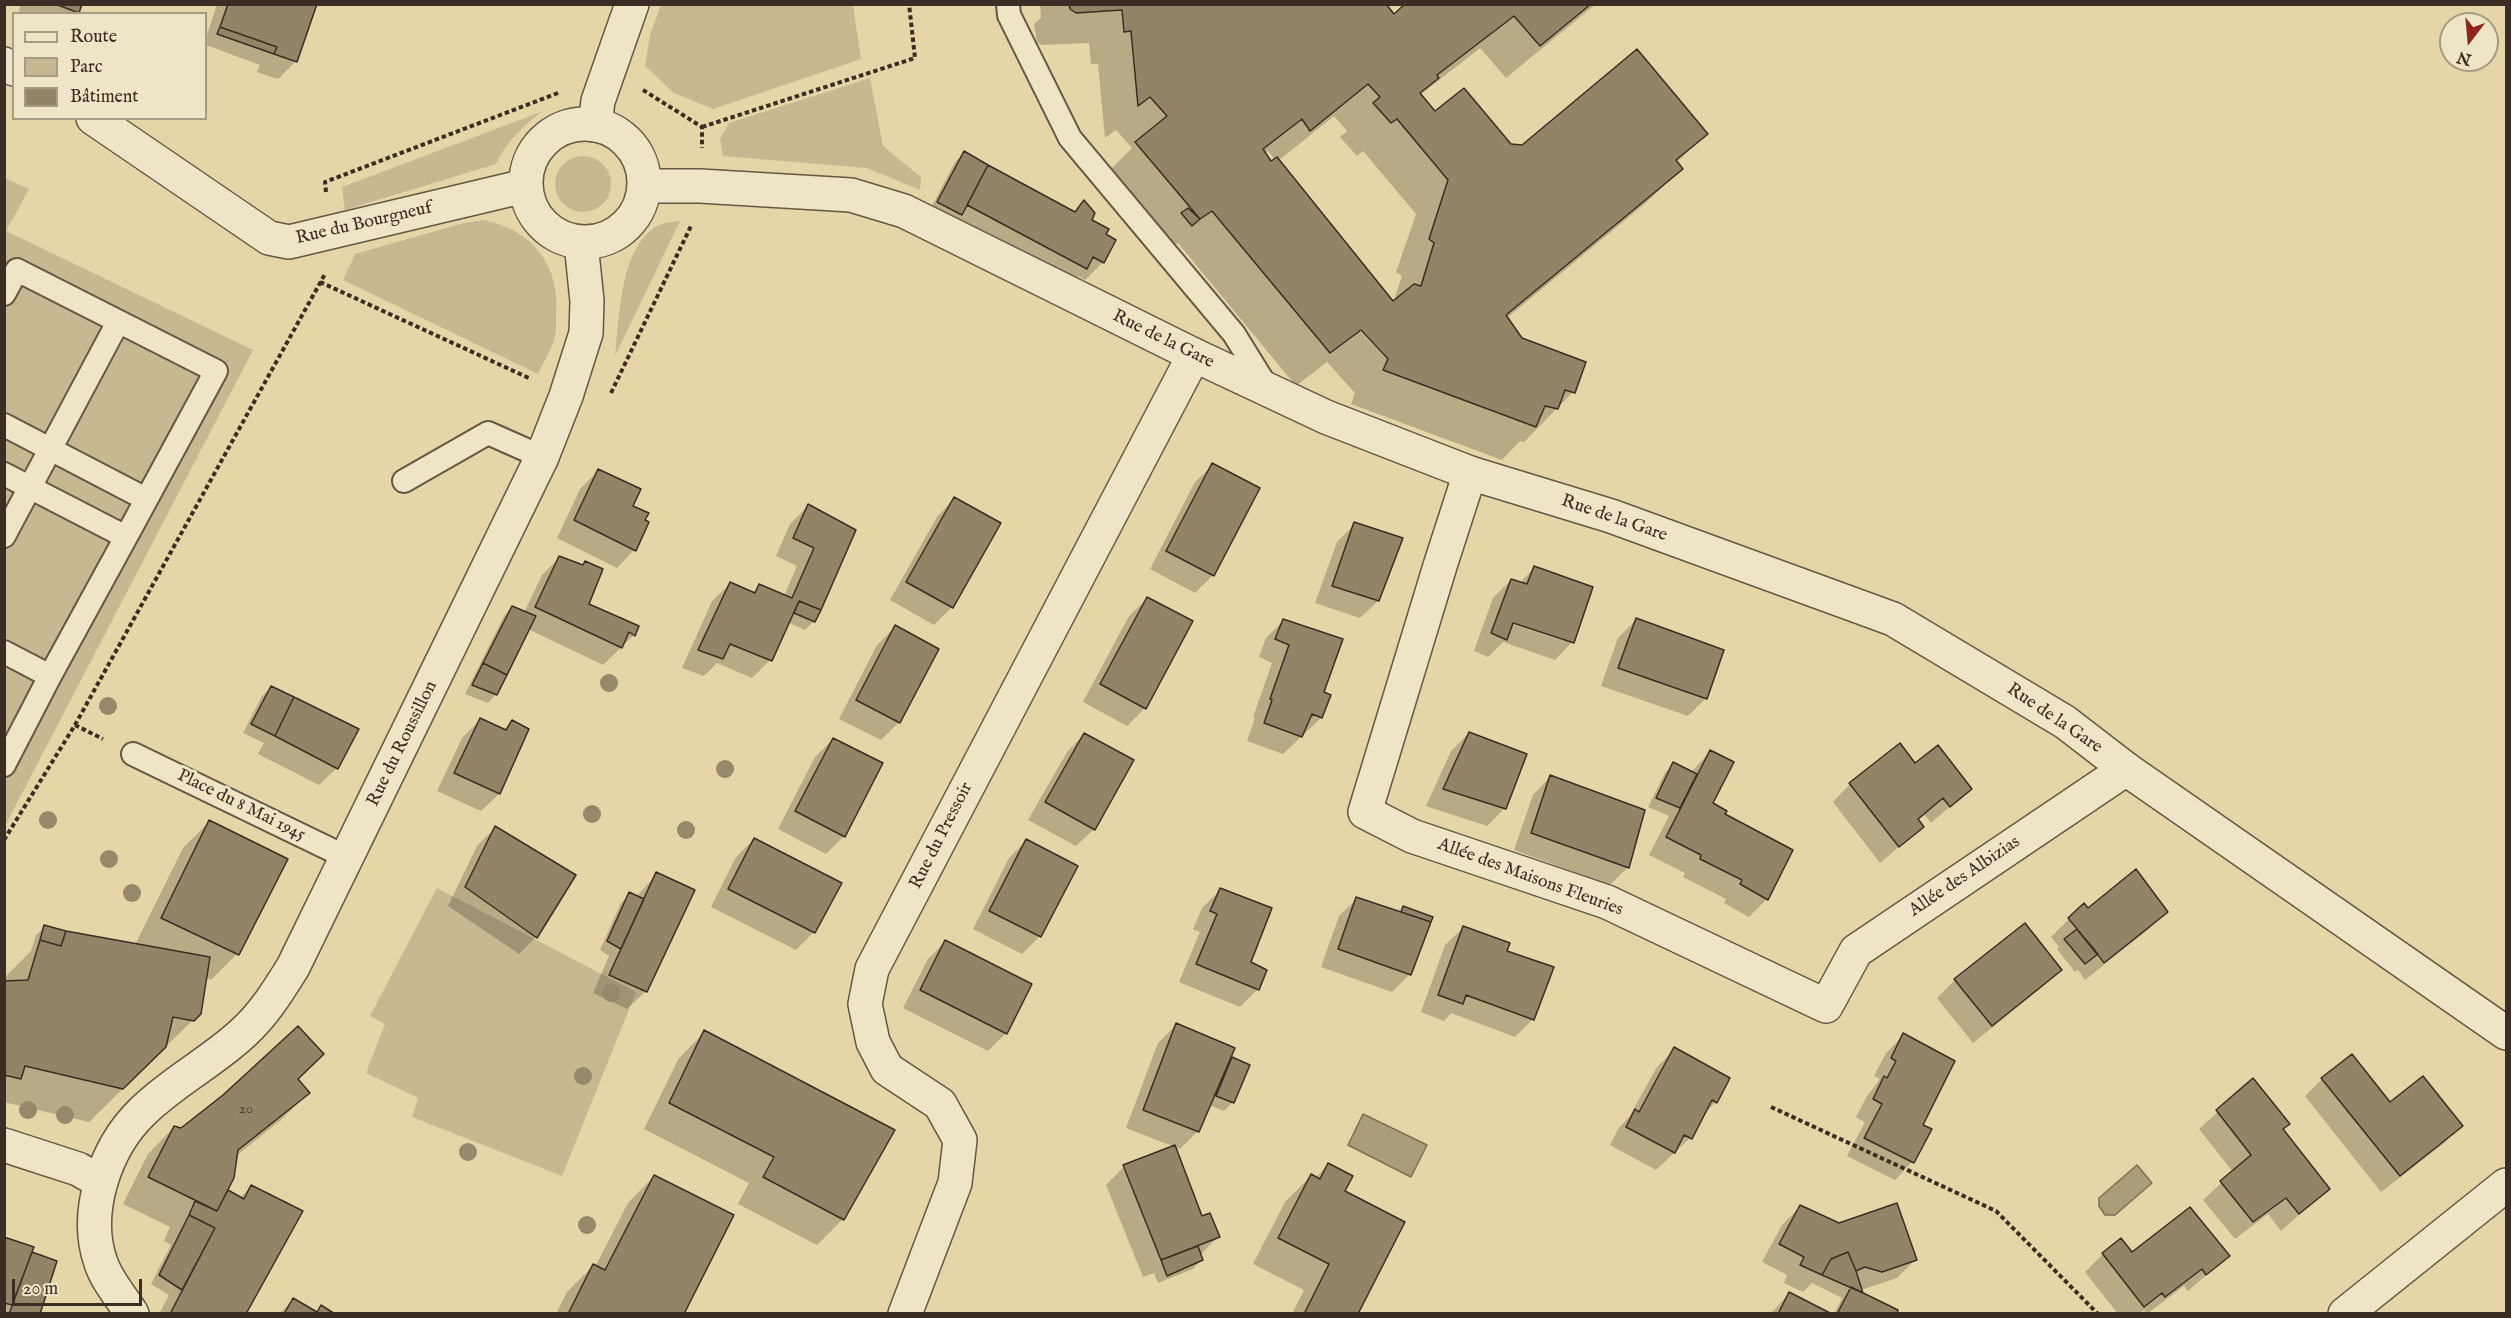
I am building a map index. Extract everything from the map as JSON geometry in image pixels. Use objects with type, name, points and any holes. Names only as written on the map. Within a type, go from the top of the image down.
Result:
[{"type":"street","points":[[596,125],[598,101],[632,4]]},
{"type":"street","name":"Rue du Bourgneuf","points":[[96,120],[269,238],[289,242],[525,186]]},
{"type":"street","points":[[577,124],[596,125],[612,130],[626,139],[640,161],[644,186],[641,205],[631,221],[617,233],[600,241],[582,243],[565,239],[549,231],[528,204],[525,186],[530,160],[545,138],[560,129],[577,124]]},
{"type":"street","name":"Rue de la Gare","points":[[644,186],[700,186],[851,195],[904,212],[1194,355],[1326,417],[1470,473],[1611,516],[1893,619],[2065,722],[2126,769],[2506,1033]]},
{"type":"street","name":"Rue du Roussillon","points":[[132,1314],[102,1266],[94,1243],[94,1217],[101,1182],[119,1142],[142,1112],[243,1033],[266,1010],[293,967],[542,458],[566,396],[586,333],[587,301],[582,243]]},
{"type":"street","name":"Rue du Pressoir","points":[[905,1314],[954,1183],[960,1140],[940,1104],[887,1069],[873,1042],[865,1004],[872,969],[1194,355]]},
{"type":"street","name":"Allée des Maisons Fleuries","points":[[1470,473],[1365,812],[1412,836],[1607,902],[1826,1006]]},
{"type":"street","name":"Allée des Albizias","points":[[1826,1006],[1856,951],[2126,769]]},
{"type":"street","points":[[4,1145],[78,1169],[101,1182]]},
{"type":"street","points":[[2345,1314],[2506,1185]]},
{"type":"lane","points":[[1008,4],[1009,15],[1070,138],[1234,334],[1268,389]]},
{"type":"lane","points":[[4,294],[11,267],[216,371],[4,765]]},
{"type":"lane","points":[[4,536],[118,322]]},
{"type":"lane","points":[[4,425],[146,499]]},
{"type":"lane","points":[[404,481],[488,433],[542,458]]},
{"type":"lane","points":[[4,474],[126,537]]},
{"type":"lane","points":[[4,652],[50,676]]},
{"type":"lane","name":"Place du 8 Mai 1945","points":[[133,754],[348,858]]},
{"type":"path","points":[[638,87],[702,126],[915,58],[909,4]]},
{"type":"path","points":[[327,198],[325,182],[558,93],[563,85]]},
{"type":"path","points":[[702,126],[702,158]]},
{"type":"path","points":[[606,404],[696,216]]},
{"type":"path","points":[[4,840],[75,725],[327,272]]},
{"type":"path","points":[[320,282],[536,382]]},
{"type":"path","points":[[1771,1107],[1996,1210],[2098,1314]]},
{"type":"green space","points":[[661,5],[853,5],[861,59],[713,109],[674,93],[645,66],[650,35]]},
{"type":"green space","points":[[870,78],[883,146],[921,177],[920,190],[867,168],[723,156],[720,139],[729,123]]},
{"type":"green space","points":[[541,112],[515,135],[496,164],[345,210],[342,187]]},
{"type":"green space","points":[[578,156],[588,156],[603,164],[609,173],[611,184],[609,195],[603,204],[588,212],[578,212],[567,207],[560,200],[555,189],[555,179],[560,168],[567,161]]},
{"type":"green space","points":[[5,178],[29,189],[6,231],[253,350],[5,826]]},
{"type":"green space","points":[[483,220],[501,225],[529,241],[540,253],[554,282],[555,337],[538,374],[343,280],[355,254],[464,223]]},
{"type":"green space","points":[[680,221],[615,356],[620,303],[628,267],[635,250],[644,237],[657,226]]},
{"type":"green space","points":[[437,888],[636,992],[562,1176],[412,1117],[418,1098],[366,1073],[385,1024],[370,1016]]},
{"type":"shaded area","points":[[1363,1114],[1427,1145],[1411,1177],[1348,1145]]},
{"type":"shaded area","points":[[2137,1165],[2152,1183],[2115,1215],[2105,1215],[2099,1206],[2099,1198]]},
{"type":"building","points":[[55,4],[82,4],[79,12]]},
{"type":"building","points":[[228,4],[317,4],[297,62],[274,54],[277,47],[220,27]]},
{"type":"building","points":[[1069,4],[1386,4],[1394,14],[1405,4],[1591,4],[1540,46],[1514,16],[1437,75],[1439,78],[1420,93],[1435,111],[1464,88],[1511,144],[1522,145],[1637,49],[1708,134],[1676,160],[1683,169],[1506,315],[1522,338],[1586,362],[1575,393],[1565,390],[1558,409],[1545,406],[1536,427],[1383,370],[1388,359],[1361,330],[1330,353],[1212,211],[1200,219],[1135,142],[1167,116],[1150,97],[1138,106],[1131,31],[1124,32],[1122,10],[1076,13],[1070,9]],"holes":[[[1368,84],[1380,97],[1373,103],[1391,123],[1397,119],[1448,180],[1429,239],[1434,243],[1421,286],[1414,284],[1393,301],[1277,157],[1271,161],[1263,149],[1302,119],[1310,131]]]},
{"type":"building","points":[[220,27],[277,47],[274,54],[217,34]]},
{"type":"building","points":[[964,151],[988,165],[962,215],[937,202]]},
{"type":"building","points":[[988,165],[1075,212],[1084,200],[1095,213],[1092,220],[1109,229],[1106,234],[1116,240],[1104,263],[1093,257],[1087,269],[967,205]]},
{"type":"building","points":[[1188,208],[1200,219],[1192,226],[1181,213]]},
{"type":"building","points":[[1212,463],[1260,488],[1214,576],[1166,551]]},
{"type":"building","points":[[598,469],[641,489],[633,506],[649,513],[645,520],[649,522],[636,551],[574,520]]},
{"type":"building","points":[[954,497],[1001,523],[953,608],[906,582]]},
{"type":"building","points":[[808,504],[856,530],[821,610],[799,601],[772,661],[730,644],[723,659],[698,650],[730,582],[755,593],[759,584],[792,598],[814,548],[793,538]]},
{"type":"building","points":[[1354,522],[1403,538],[1379,601],[1332,586]]},
{"type":"building","points":[[559,556],[583,565],[585,561],[603,569],[589,604],[639,626],[635,636],[629,632],[622,648],[535,607]]},
{"type":"building","points":[[1534,566],[1593,587],[1574,643],[1513,623],[1507,640],[1491,633],[1511,579],[1527,584]]},
{"type":"building","points":[[1147,597],[1193,621],[1146,709],[1100,684]]},
{"type":"building","points":[[799,601],[821,610],[815,622],[794,613]]},
{"type":"building","points":[[512,606],[536,616],[507,675],[483,663]]},
{"type":"building","points":[[1636,618],[1724,650],[1707,699],[1618,668]]},
{"type":"building","points":[[1283,619],[1343,639],[1324,692],[1331,695],[1322,718],[1312,714],[1302,737],[1264,723],[1289,645],[1275,639]]},
{"type":"building","points":[[895,625],[939,649],[900,723],[856,700]]},
{"type":"building","points":[[483,663],[507,675],[497,695],[472,685]]},
{"type":"building","points":[[271,686],[294,697],[275,736],[251,724]]},
{"type":"building","points":[[294,697],[359,729],[338,769],[275,736]]},
{"type":"building","points":[[480,718],[506,730],[512,720],[529,729],[500,794],[454,773]]},
{"type":"building","points":[[1469,732],[1527,754],[1506,809],[1443,789]]},
{"type":"building","points":[[1084,733],[1134,760],[1095,830],[1045,802]]},
{"type":"building","points":[[833,738],[883,763],[845,837],[795,811]]},
{"type":"building","points":[[1900,743],[1915,763],[1938,745],[1972,789],[1950,807],[1943,798],[1918,819],[1924,827],[1899,847],[1849,783]]},
{"type":"building","points":[[1710,750],[1734,762],[1713,803],[1727,811],[1725,814],[1793,850],[1768,900],[1740,884],[1742,880],[1700,859],[1701,855],[1666,837]]},
{"type":"building","points":[[1673,762],[1697,774],[1680,808],[1656,798]]},
{"type":"building","points":[[1550,775],[1645,810],[1629,868],[1531,833]]},
{"type":"building","points":[[209,820],[288,859],[239,955],[161,918]]},
{"type":"building","points":[[495,826],[576,875],[537,938],[465,887]]},
{"type":"building","points":[[754,838],[842,883],[815,933],[728,889]]},
{"type":"building","points":[[1026,839],[1078,866],[1041,937],[989,911]]},
{"type":"building","points":[[2136,869],[2168,912],[2104,963],[2068,918],[2084,903],[2088,908]]},
{"type":"building","points":[[656,872],[695,890],[647,992],[609,975]]},
{"type":"building","points":[[1220,888],[1272,908],[1251,962],[1267,970],[1259,990],[1196,964],[1217,914],[1210,911]]},
{"type":"building","points":[[629,892],[644,899],[621,949],[607,941]]},
{"type":"building","points":[[1356,897],[1431,922],[1411,975],[1338,949]]},
{"type":"building","points":[[1403,906],[1433,917],[1431,922],[1401,912]]},
{"type":"building","points":[[2025,923],[2062,970],[1992,1026],[1954,979]]},
{"type":"building","points":[[44,925],[66,931],[61,946],[40,940]]},
{"type":"building","points":[[1463,926],[1510,943],[1507,951],[1554,967],[1534,1020],[1466,995],[1463,1004],[1438,995]]},
{"type":"building","points":[[2077,929],[2098,954],[2085,964],[2064,939]]},
{"type":"building","points":[[66,931],[210,957],[201,1014],[194,1021],[173,1017],[166,1047],[123,1089],[25,1066],[21,1079],[4,1075],[4,981],[28,980],[40,940],[61,946]]},
{"type":"building","points":[[945,940],[1032,984],[1007,1034],[920,990]]},
{"type":"building","points":[[1176,1023],[1235,1048],[1199,1132],[1143,1110]]},
{"type":"building","points":[[298,1026],[324,1054],[298,1079],[310,1093],[238,1150],[234,1178],[217,1211],[148,1177],[174,1126],[181,1128],[223,1095]]},
{"type":"building","points":[[704,1030],[895,1130],[844,1220],[763,1177],[774,1157],[669,1103]]},
{"type":"building","points":[[1903,1033],[1955,1061],[1923,1125],[1932,1129],[1914,1163],[1864,1138],[1882,1104],[1873,1099],[1884,1076],[1887,1078],[1896,1061],[1891,1058]]},
{"type":"building","points":[[1674,1047],[1730,1078],[1717,1103],[1712,1100],[1692,1139],[1684,1135],[1675,1153],[1626,1127],[1635,1109],[1639,1112]]},
{"type":"building","points":[[2352,1054],[2390,1102],[2423,1076],[2463,1126],[2400,1176],[2321,1078]]},
{"type":"building","points":[[1232,1057],[1250,1065],[1234,1103],[1216,1096]]},
{"type":"building","points":[[2253,1078],[2290,1124],[2283,1129],[2330,1189],[2299,1214],[2286,1198],[2253,1222],[2220,1181],[2251,1155],[2216,1110]]},
{"type":"building","points":[[1175,1145],[1202,1216],[1210,1213],[1220,1237],[1161,1260],[1123,1165]]},
{"type":"building","points":[[1328,1163],[1353,1176],[1345,1191],[1405,1222],[1358,1314],[1304,1314],[1329,1264],[1278,1238],[1311,1174],[1320,1179]]},
{"type":"building","points":[[654,1175],[734,1215],[684,1314],[568,1314],[593,1264],[605,1270]]},
{"type":"building","points":[[251,1185],[303,1211],[246,1314],[170,1314],[215,1228],[189,1215],[195,1201],[217,1211],[228,1190],[244,1199]]},
{"type":"building","points":[[1897,1203],[1917,1260],[1882,1272],[1865,1267],[1856,1271],[1848,1252],[1831,1259],[1822,1275],[1800,1265],[1804,1257],[1779,1244],[1800,1205],[1839,1223]]},
{"type":"building","points":[[2190,1207],[2230,1256],[2206,1275],[2202,1269],[2165,1297],[2162,1293],[2144,1307],[2102,1253],[2121,1238],[2132,1252]]},
{"type":"building","points":[[189,1215],[215,1228],[182,1290],[159,1275]]},
{"type":"building","points":[[4,1237],[34,1247],[12,1305],[4,1303]]},
{"type":"building","points":[[1198,1246],[1203,1260],[1167,1276],[1161,1260]]},
{"type":"building","points":[[32,1252],[57,1261],[40,1314],[9,1314]]},
{"type":"building","points":[[1848,1252],[1863,1293],[1822,1275],[1831,1259]]},
{"type":"building","points":[[1851,1287],[1898,1310],[1897,1314],[1837,1314]]},
{"type":"building","points":[[1789,1292],[1832,1314],[1778,1314]]},
{"type":"building","points":[[293,1298],[317,1312],[321,1305],[335,1314],[284,1314]]}]
